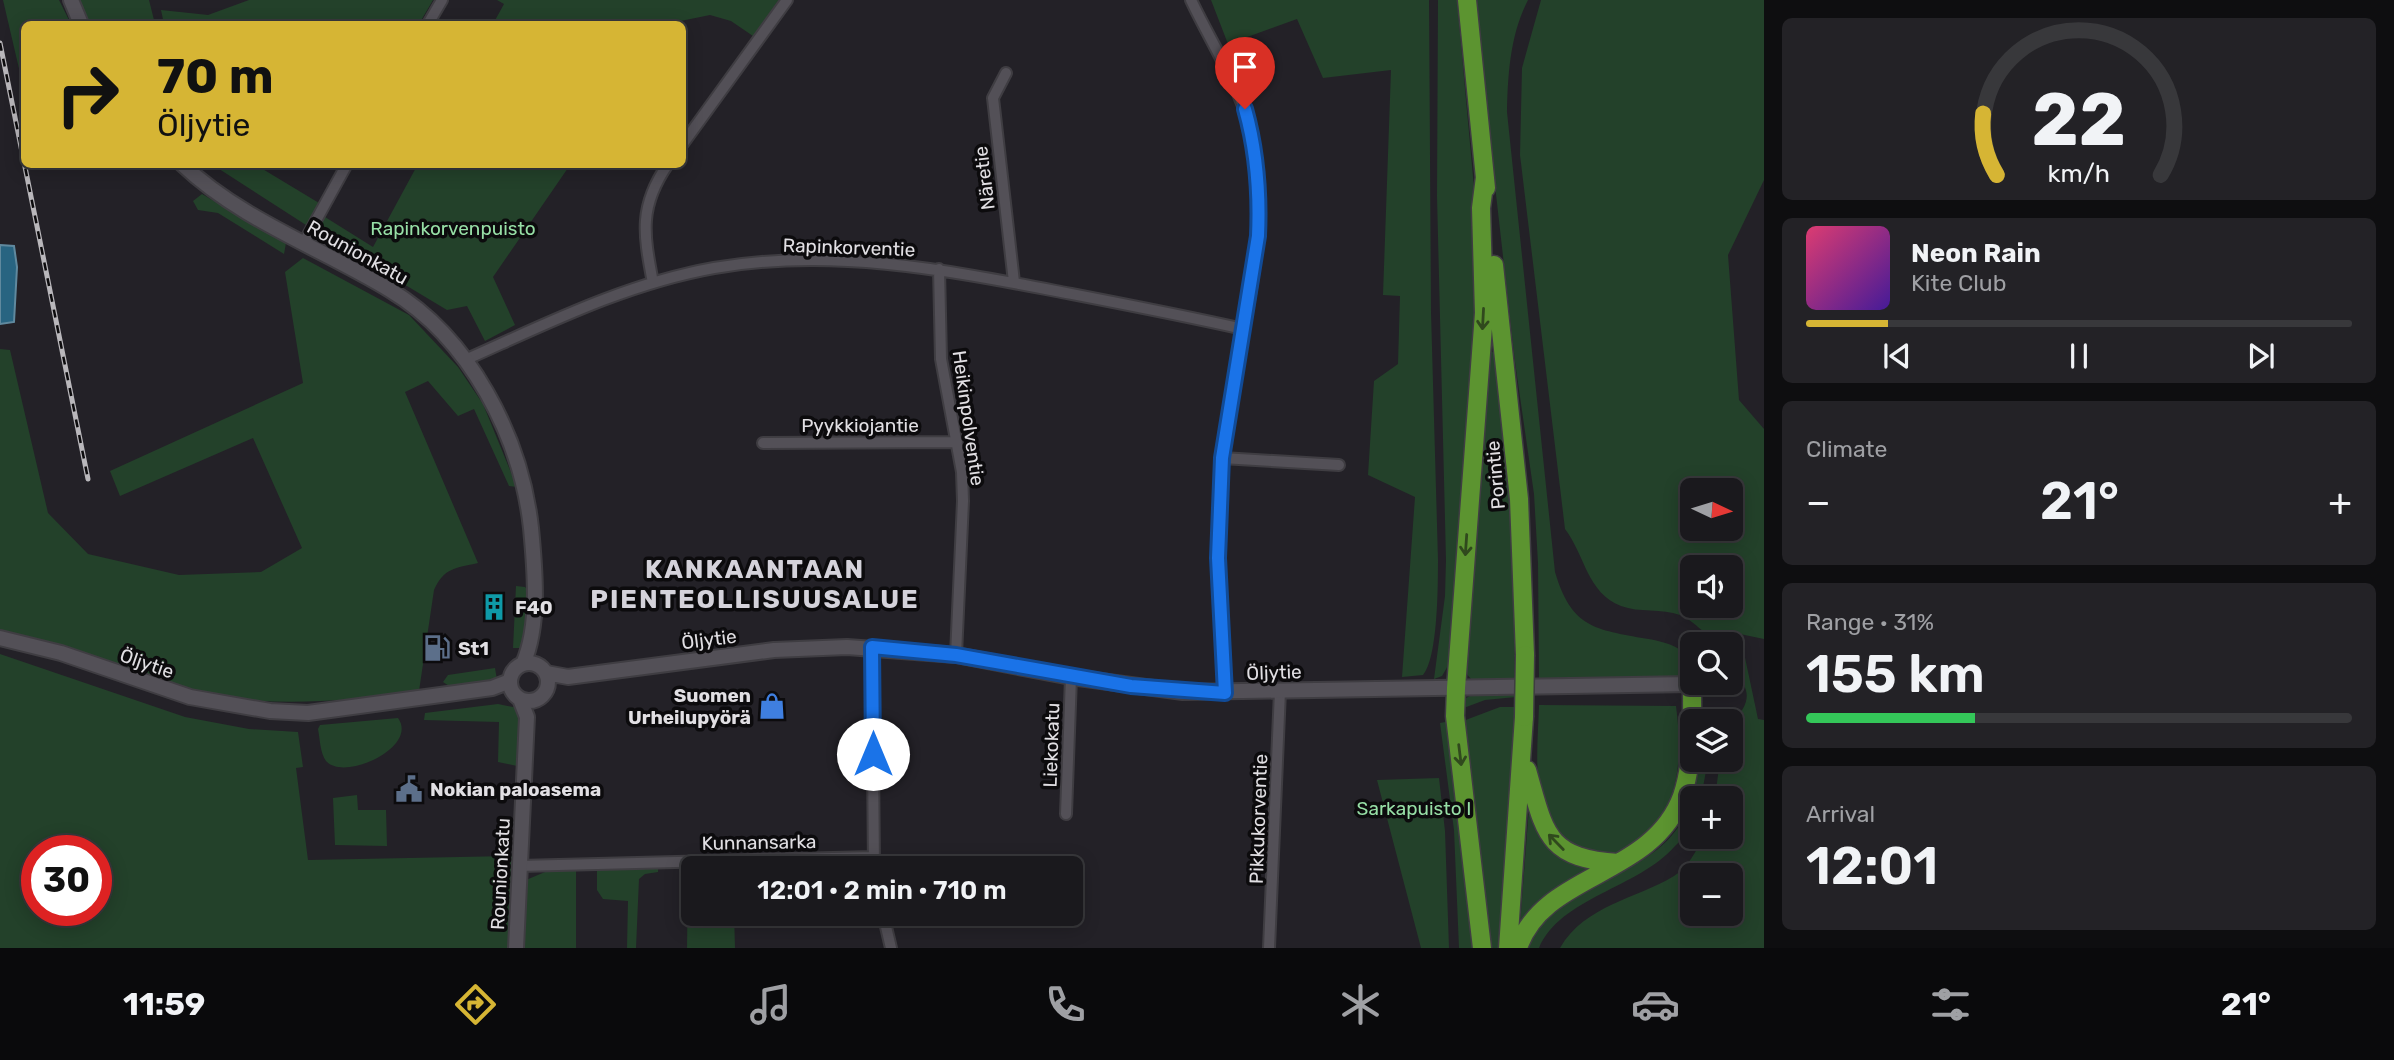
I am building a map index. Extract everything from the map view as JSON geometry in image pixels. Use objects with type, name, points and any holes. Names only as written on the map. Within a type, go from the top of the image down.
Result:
[{"type":"highway","name":"Porintie","points":[[1467,0],[1519,499],[1525,655],[1524,717],[1508,948]]},
{"type":"highway","points":[[1482,948],[1455,716],[1455,688],[1484,313],[1481,208],[1485,177]]},
{"type":"highway","points":[[1518,948],[1525,930],[1543,908],[1618,863],[1659,834],[1682,795],[1690,752],[1692,695]]},
{"type":"highway","points":[[1523,755],[1539,813],[1550,837],[1576,857],[1618,863]]},
{"type":"main road","points":[[71,0],[80,21]]},
{"type":"main road","name":"Rounionkatu","points":[[186,168],[196,178],[243,209],[406,301],[431,322],[466,360],[507,436],[527,502],[533,562],[531,645],[523,664]]},
{"type":"main road","name":"Öljytie","points":[[0,638],[61,653],[190,697],[270,711],[308,713],[492,688],[514,690]]},
{"type":"main road","name":"Rounionkatu","points":[[531,645],[542,669]]},
{"type":"main road","name":"Öljytie","points":[[547,689],[568,677],[774,650],[872,647],[956,655],[1072,677],[1183,692],[1680,684]]},
{"type":"main road","points":[[523,664],[542,669],[547,689],[536,700],[514,690],[514,671],[523,664]]},
{"type":"main road","name":"Öljytie","points":[[542,669],[568,677]]},
{"type":"main road","name":"Rounionkatu","points":[[514,690],[527,717]]},
{"type":"main road","name":"Rounionkatu","points":[[516,948],[527,717],[536,700]]},
{"type":"street","points":[[430,21],[442,0]]},
{"type":"street","points":[[686,139],[787,0]]},
{"type":"street","points":[[1191,0],[1237,90],[1255,147],[1259,185],[1258,236],[1222,458],[1218,558],[1225,693]]},
{"type":"street","name":"Näretie","points":[[1006,73],[993,98],[1014,282]]},
{"type":"street","points":[[303,244],[345,168]]},
{"type":"street","points":[[653,283],[645,218],[653,189],[666,168]]},
{"type":"street","name":"Rapinkorventie","points":[[466,360],[606,297],[712,268],[793,260],[860,261],[939,269],[1243,329]]},
{"type":"street","name":"Heikinpolventie","points":[[939,269],[941,359],[957,442],[964,500],[956,655]]},
{"type":"street","name":"Pyykkiojantie","points":[[763,443],[957,442]]},
{"type":"street","points":[[1222,458],[1339,465]]},
{"type":"street","points":[[872,647],[873,856]]},
{"type":"street","name":"Liekokatu","points":[[1066,814],[1072,677]]},
{"type":"street","name":"Pikkukorventie","points":[[1269,948],[1280,691]]},
{"type":"street","name":"Kunnansarka","points":[[519,866],[681,865]]},
{"type":"street","points":[[886,926],[891,948]]},
{"type":"green space","points":[[3,0],[59,0],[70,21],[21,21],[21,77]]},
{"type":"green space","points":[[76,0],[149,0],[154,21],[84,21]]},
{"type":"green space","points":[[249,0],[433,0],[421,21],[163,21],[161,10],[208,15]]},
{"type":"green space","points":[[497,0],[779,0],[753,36],[731,21],[710,15],[681,21],[495,21],[504,4]]},
{"type":"green space","points":[[1211,0],[1429,0],[1431,312],[1438,571],[1432,653],[1423,675],[1402,677],[1415,497],[1368,475],[1374,381],[1398,364],[1400,296],[1383,295],[1391,70],[1323,78],[1297,19],[1228,44]]},
{"type":"green space","points":[[1438,0],[1457,0],[1480,254],[1452,659],[1442,676],[1434,679],[1445,596],[1446,560],[1437,196]]},
{"type":"green space","points":[[1474,0],[1528,0],[1514,41],[1509,69],[1507,112],[1555,572],[1568,603],[1585,622],[1679,649],[1678,677],[1539,678],[1538,563],[1534,494],[1515,362]]},
{"type":"green space","points":[[1541,0],[1764,0],[1764,180],[1728,255],[1739,400],[1764,429],[1764,639],[1743,635],[1743,632],[1704,632],[1685,618],[1743,618],[1743,555],[1680,555],[1680,615],[1628,608],[1610,600],[1601,592],[1565,529],[1520,155],[1522,68]]},
{"type":"green space","points":[[218,168],[261,168],[319,203],[306,225]]},
{"type":"green space","name":"Rapinkorvenpuisto","points":[[416,168],[568,168],[493,277],[515,325],[485,341],[467,306],[447,310],[317,232],[325,217],[373,247]]},
{"type":"green space","points":[[202,194],[286,243],[284,254],[218,213],[198,210],[193,201]]},
{"type":"green space","points":[[303,258],[409,315],[458,367],[483,404],[517,487],[509,486],[474,409],[458,416],[428,381],[405,392],[478,563],[446,573],[434,590],[419,691],[412,694],[318,701],[225,698],[163,684],[41,642],[0,631],[0,349],[10,350],[48,513],[88,554],[179,575],[261,572],[302,548],[253,438],[120,496],[110,471],[303,383],[285,272]]},
{"type":"green space","points":[[1491,351],[1495,354],[1510,486],[1516,579],[1514,679],[1472,680],[1462,669],[1488,353]]},
{"type":"green space","points":[[516,586],[528,590],[524,648],[513,648]]},
{"type":"green space","points":[[1743,648],[1758,719],[1764,720],[1764,948],[1560,948],[1583,922],[1597,912],[1680,872],[1680,926],[1743,926],[1743,863],[1687,863],[1696,849],[1743,849],[1743,786],[1717,786],[1718,772],[1743,772],[1743,709],[1746,690],[1743,683]]},
{"type":"green space","points":[[0,654],[185,717],[249,729],[298,732],[303,767],[296,768],[308,860],[515,856],[510,948],[0,948]]},
{"type":"green space","points":[[495,668],[497,680],[449,686],[443,682],[448,675]]},
{"type":"green space","points":[[1474,694],[1516,697],[1485,700],[1461,709],[1464,699]]},
{"type":"green space","points":[[498,704],[518,708],[521,716],[520,763],[517,766],[498,762],[499,722],[424,720],[425,713]]},
{"type":"green space","points":[[1539,705],[1676,706],[1679,756],[1675,782],[1667,806],[1640,838],[1612,857],[1596,859],[1569,846],[1554,830],[1547,816],[1539,786]]},
{"type":"green space","points":[[1500,707],[1516,707],[1502,948],[1489,948],[1463,721]]},
{"type":"green space","points":[[398,718],[402,729],[398,740],[377,758],[348,767],[335,766],[324,758],[318,729],[320,725]]},
{"type":"green space","points":[[1451,721],[1478,948],[1459,948],[1454,830],[1440,723]]},
{"type":"green space","points":[[1697,772],[1706,772],[1703,786],[1694,786]]},
{"type":"green space","name":"Sarkapuisto I","points":[[1439,778],[1445,831],[1449,948],[1421,948],[1377,780]]},
{"type":"green space","points":[[357,795],[358,810],[386,810],[387,846],[335,845],[333,798]]},
{"type":"green space","points":[[1529,808],[1548,840],[1561,855],[1580,866],[1594,870],[1523,926],[1520,924]]},
{"type":"green space","points":[[1680,823],[1680,841],[1659,861],[1564,917],[1550,931],[1539,948],[1525,948],[1541,924],[1560,906],[1630,867],[1652,853],[1672,835]]},
{"type":"green space","points":[[658,866],[658,872],[645,874],[639,879],[636,948],[627,948],[628,901],[603,899],[597,890],[597,868]]},
{"type":"green space","points":[[576,870],[576,948],[522,948],[526,880],[545,872]]},
{"type":"green space","points":[[687,926],[734,926],[735,948],[687,948]]},
{"type":"water","points":[[0,245],[14,246],[17,267],[14,322],[0,324]]},
{"type":"railway","points":[[0,43],[21,147]]},
{"type":"railway","points":[[25,168],[88,479]]},
{"type":"place","name":"F40","points":[[494,607]]},
{"type":"place","name":"St1","points":[[437,648]]},
{"type":"place","name":"Suomen Urheilupyörä","points":[[772,706]]},
{"type":"place","name":"Nokian paloasema","points":[[409,789]]},
{"type":"district","name":"KANKAANTAAN PIENTEOLLISUUSALUE","points":[[755,584]]},
{"type":"route","points":[[873,754],[872,647],[956,655],[1131,686],[1183,692],[1225,693],[1218,558],[1219,498],[1222,458],[1248,306],[1260,206],[1255,147],[1245,109]]}]
